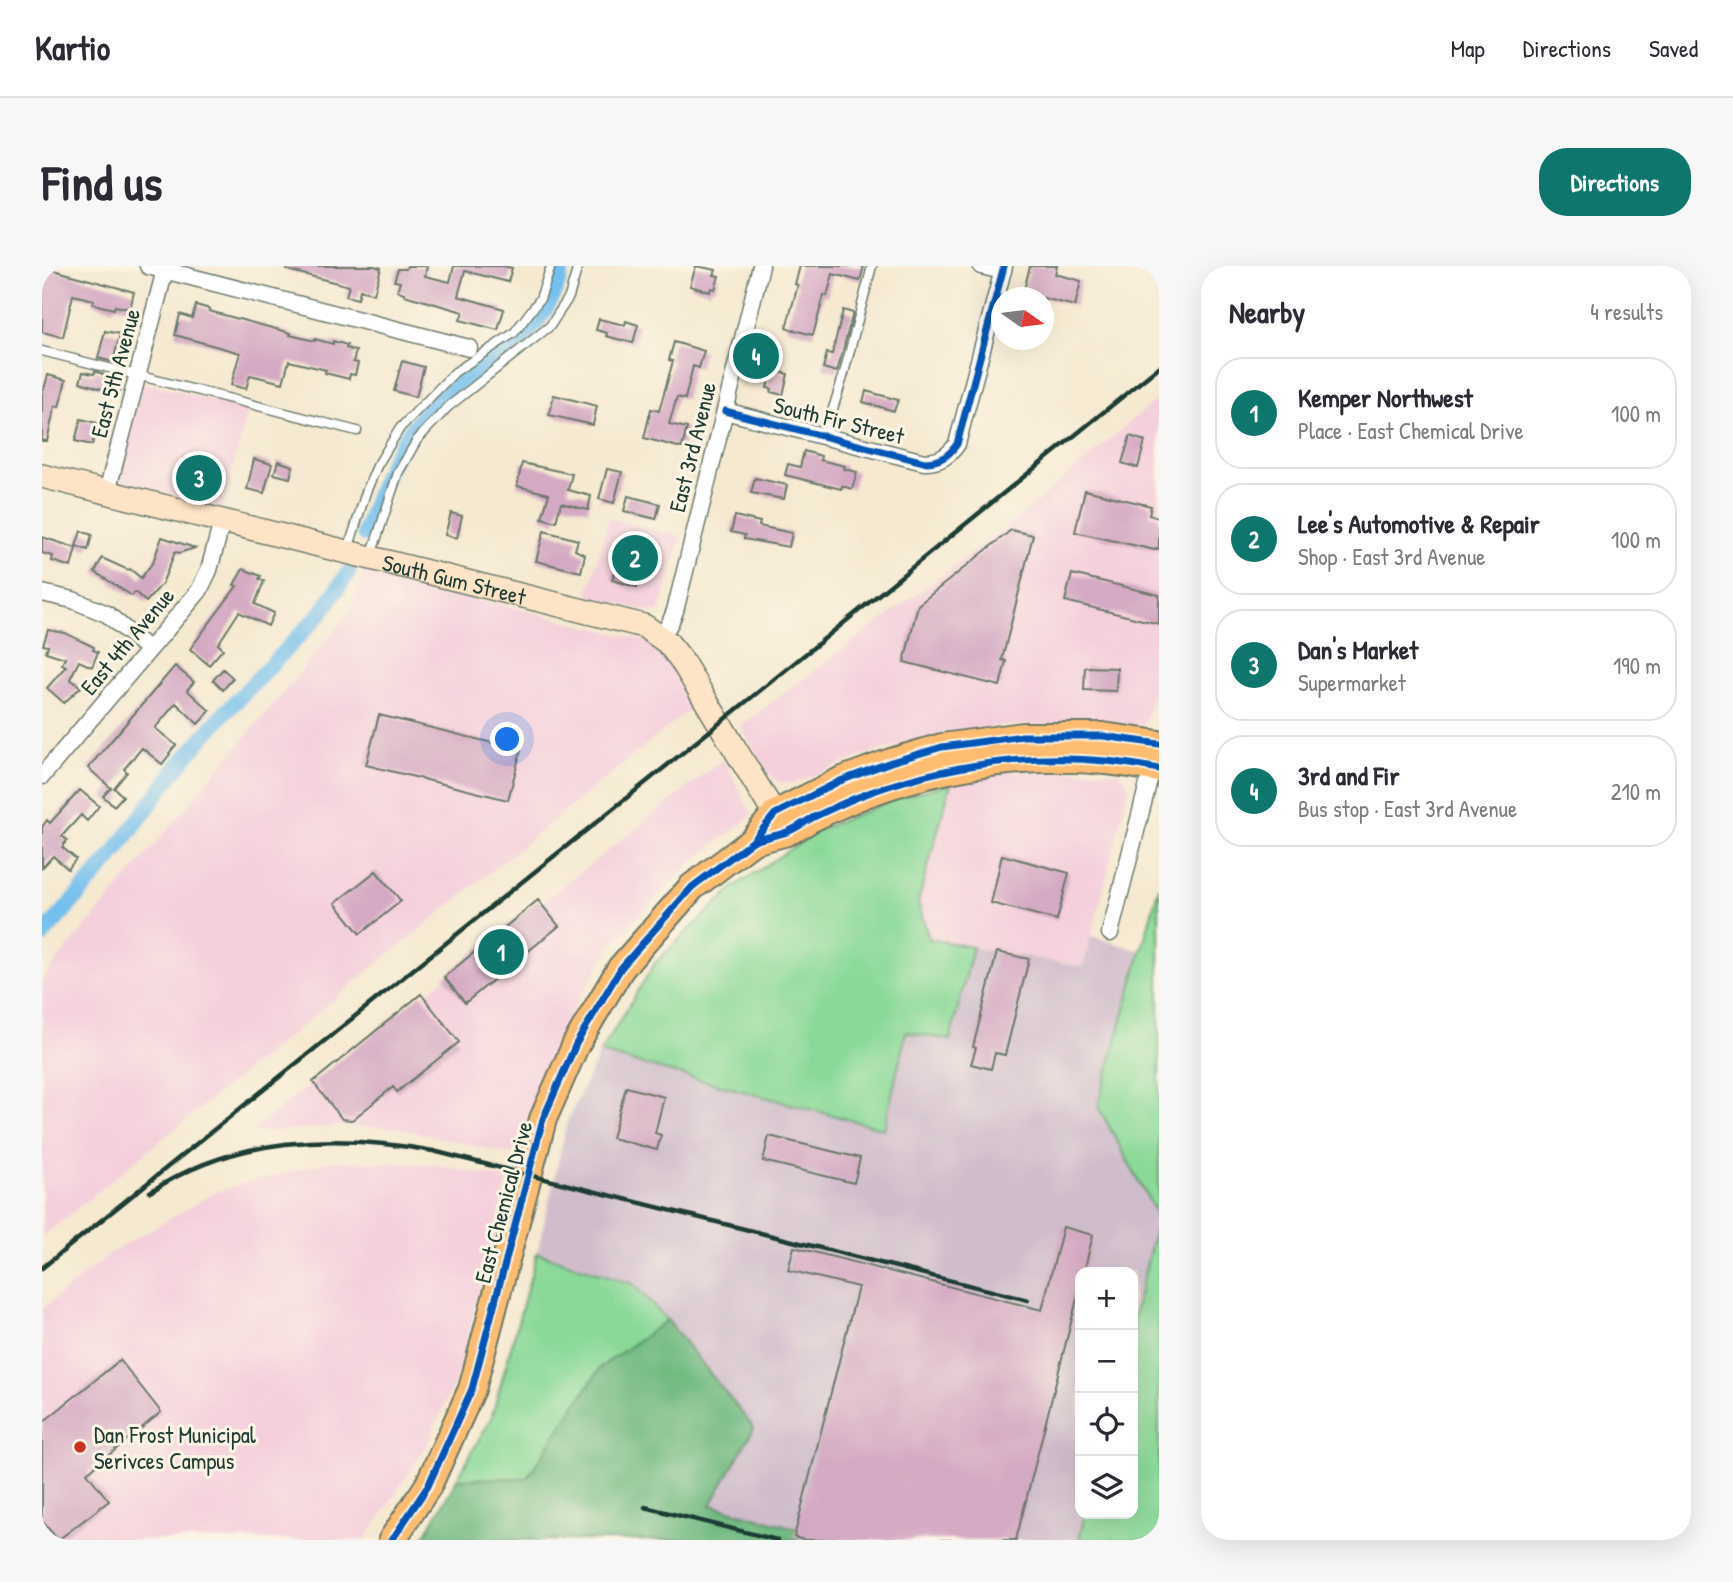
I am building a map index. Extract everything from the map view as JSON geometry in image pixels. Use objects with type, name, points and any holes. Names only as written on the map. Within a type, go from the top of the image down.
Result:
[{"type":"main road","name":"South Gum Street","points":[[42,476],[644,626],[661,637],[680,658],[780,823]]},
{"type":"main road","points":[[780,823],[919,777],[970,766],[1048,758],[1098,760],[1158,753]]},
{"type":"main road","name":"East Chemical Drive","points":[[392,1540],[428,1486],[472,1389],[543,1119],[576,1044],[621,968],[692,887],[780,823]]},
{"type":"street","points":[[148,266],[166,268],[474,352]]},
{"type":"street","name":"East 3rd Avenue","points":[[661,637],[675,611],[761,266]]},
{"type":"street","points":[[981,266],[1004,269]]},
{"type":"street","name":"East 5th Avenue","points":[[107,492],[166,268]]},
{"type":"street","name":"South Fir Street","points":[[725,411],[924,462],[943,458],[951,453],[957,444],[1004,269]]},
{"type":"street","name":"East 4th Avenue","points":[[42,776],[199,591],[209,570],[222,522]]},
{"type":"street","points":[[42,593],[82,603],[107,614],[149,650]]},
{"type":"street","points":[[1110,933],[1158,753]]},
{"type":"lane","points":[[359,556],[366,492],[387,446],[400,428],[474,352],[514,333],[540,299],[551,266]]},
{"type":"lane","points":[[359,556],[417,440],[448,407],[550,326],[569,297],[578,266]]},
{"type":"lane","points":[[824,437],[844,377],[872,266]]},
{"type":"lane","points":[[42,351],[357,431]]},
{"type":"shaded area","points":[[142,382],[248,410],[222,509],[117,481]]},
{"type":"shaded area","points":[[1159,397],[1159,668],[1146,720],[1140,729],[1058,724],[996,726],[922,739],[864,755],[795,783],[778,782],[766,770],[741,726],[1028,510]]},
{"type":"shaded area","points":[[608,518],[681,536],[660,611],[655,613],[588,596]]},
{"type":"shaded area","points":[[364,570],[657,644],[695,705],[42,1237],[42,979],[348,615]]},
{"type":"shaded area","points":[[724,759],[752,815],[685,868],[613,943],[561,1029],[513,1155],[398,1128],[343,1126],[249,1133]]},
{"type":"shaded area","points":[[1006,771],[1117,771],[1125,778],[1129,788],[1084,967],[929,939],[918,902],[951,783]]},
{"type":"shaded area","points":[[1091,936],[1141,951],[1098,1106],[1158,1217],[1138,1299],[1138,1267],[1075,1267],[1075,1519],[1084,1519],[1079,1540],[839,1540],[710,1505],[667,1320],[633,1285],[537,1253],[568,1119],[600,1053],[883,1129],[906,1032],[950,1039],[973,947],[1083,967]]},
{"type":"shaded area","points":[[331,1161],[432,1164],[508,1179],[458,1374],[427,1445],[374,1527],[364,1540],[42,1540],[42,1309],[112,1252],[218,1191]]},
{"type":"green space","points":[[951,783],[918,902],[929,939],[973,947],[950,1040],[906,1032],[884,1129],[600,1053],[655,963],[734,887],[820,829],[901,797]]},
{"type":"green space","points":[[1159,887],[1159,1540],[1079,1540],[1084,1519],[1138,1519],[1138,1299],[1158,1217],[1098,1106]]},
{"type":"green space","points":[[537,1253],[633,1284],[667,1320],[601,1367],[527,1478],[457,1479],[492,1416]]},
{"type":"green space","points":[[667,1320],[754,1428],[711,1505],[839,1540],[422,1540],[457,1479],[527,1478],[601,1367]]},
{"type":"building","points":[[288,266],[381,268],[374,294],[360,290],[358,299],[346,296],[349,286],[287,270]]},
{"type":"building","points":[[407,266],[427,266],[425,276],[450,282],[454,266],[512,268],[508,282],[465,271],[458,296],[504,309],[498,330],[460,320],[463,312],[397,291],[400,282],[394,281],[398,269],[406,269]]},
{"type":"building","points":[[696,266],[716,270],[714,275],[719,276],[715,289],[711,288],[710,292],[690,286]]},
{"type":"building","points":[[800,266],[864,266],[860,281],[833,274],[813,335],[786,328],[798,285],[795,284]]},
{"type":"building","points":[[1030,266],[1057,266],[1055,274],[1081,281],[1075,306],[1054,301],[1054,287],[1025,287]]},
{"type":"building","points":[[42,267],[134,292],[130,309],[115,306],[114,309],[93,304],[94,300],[73,295],[63,337],[42,332]]},
{"type":"building","points":[[196,305],[291,333],[290,335],[347,345],[346,348],[356,351],[353,362],[358,363],[355,375],[350,374],[349,379],[289,361],[283,383],[250,375],[246,389],[231,385],[240,353],[175,335],[180,314],[192,318]]},
{"type":"building","points":[[843,310],[853,313],[837,372],[823,368],[827,353],[832,354]]},
{"type":"building","points":[[599,319],[625,325],[626,321],[638,325],[633,343],[606,336],[607,333],[596,330]]},
{"type":"building","points":[[105,331],[120,334],[113,362],[98,358]]},
{"type":"building","points":[[674,342],[704,351],[699,368],[693,366],[685,399],[677,397],[669,424],[687,428],[682,448],[644,438],[651,409],[659,411],[673,361],[669,360]]},
{"type":"building","points":[[402,361],[424,367],[416,397],[394,391]]},
{"type":"building","points":[[95,371],[121,381],[118,394],[80,382],[83,372],[94,374]]},
{"type":"building","points":[[776,371],[788,374],[783,395],[767,388],[770,376],[775,378]]},
{"type":"building","points":[[48,375],[66,380],[59,407],[55,406],[47,441],[42,441],[42,396]]},
{"type":"building","points":[[866,391],[898,400],[894,411],[863,402]]},
{"type":"building","points":[[554,395],[597,406],[593,425],[549,415]]},
{"type":"building","points":[[81,419],[97,423],[92,445],[75,441]]},
{"type":"building","points":[[1130,436],[1145,441],[1138,468],[1122,463]]},
{"type":"building","points":[[804,451],[821,456],[820,460],[857,472],[852,489],[842,486],[841,489],[785,475],[788,464],[800,467]]},
{"type":"building","points":[[185,458],[214,465],[208,491],[185,486],[188,471],[182,469]]},
{"type":"building","points":[[254,459],[272,464],[264,493],[247,489]]},
{"type":"building","points":[[278,461],[293,466],[290,478],[274,474]]},
{"type":"building","points":[[522,463],[572,474],[568,490],[591,496],[588,510],[561,503],[556,522],[542,518],[549,494],[517,486]]},
{"type":"building","points":[[607,469],[622,472],[614,503],[599,499]]},
{"type":"building","points":[[755,478],[787,485],[784,499],[751,493]]},
{"type":"building","points":[[1085,490],[1151,506],[1149,515],[1159,518],[1159,549],[1075,532]]},
{"type":"building","points":[[628,496],[660,504],[656,519],[624,511]]},
{"type":"building","points":[[451,513],[462,516],[457,538],[445,535]]},
{"type":"building","points":[[735,516],[760,522],[759,526],[792,533],[789,547],[744,539],[745,535],[731,532]]},
{"type":"building","points":[[1011,530],[1033,535],[1002,660],[1006,661],[1000,686],[904,662],[918,605]]},
{"type":"building","points":[[81,531],[92,535],[88,550],[76,546]]},
{"type":"building","points":[[544,531],[578,540],[575,550],[585,555],[581,572],[536,561]]},
{"type":"building","points":[[42,537],[76,548],[71,567],[52,561],[53,556],[42,553]]},
{"type":"building","points":[[162,537],[195,548],[175,552],[162,584],[146,602],[135,592],[132,596],[95,572],[102,558],[130,569],[141,578],[153,562]]},
{"type":"building","points":[[630,543],[647,547],[637,587],[612,580],[615,569],[623,571]]},
{"type":"building","points":[[243,569],[261,576],[259,579],[264,581],[255,604],[274,613],[268,626],[239,612],[218,644],[223,649],[209,665],[190,649],[237,586],[234,585]]},
{"type":"building","points":[[1072,574],[1159,595],[1159,624],[1065,601]]},
{"type":"building","points":[[48,630],[65,633],[94,647],[93,650],[98,652],[92,667],[79,661],[70,679],[81,687],[64,703],[47,688],[66,666],[62,664],[65,658],[46,652],[48,646],[43,645]]},
{"type":"building","points":[[175,666],[194,682],[187,690],[210,711],[198,724],[176,703],[155,728],[176,745],[162,764],[142,748],[124,769],[127,772],[114,788],[123,796],[114,806],[103,796],[111,788],[88,768]]},
{"type":"building","points":[[1085,667],[1117,668],[1116,691],[1084,690]]},
{"type":"building","points":[[223,669],[233,678],[223,690],[213,680]]},
{"type":"building","points":[[379,715],[521,750],[508,800],[366,765]]},
{"type":"building","points":[[80,790],[99,806],[87,821],[81,815],[62,836],[67,840],[62,847],[76,859],[68,869],[53,856],[42,868],[42,827],[47,820],[50,823]]},
{"type":"building","points":[[1002,855],[1069,873],[1057,920],[991,903]]},
{"type":"building","points":[[376,871],[401,901],[360,934],[335,903]]},
{"type":"building","points":[[538,900],[559,926],[465,1003],[444,977]]},
{"type":"building","points":[[997,952],[1029,959],[1005,1055],[995,1053],[991,1069],[971,1064]]},
{"type":"building","points":[[421,994],[459,1042],[397,1092],[393,1087],[352,1120],[342,1119],[313,1082]]},
{"type":"building","points":[[626,1087],[664,1097],[655,1133],[661,1135],[657,1150],[612,1138]]},
{"type":"building","points":[[769,1136],[860,1158],[854,1183],[763,1161]]},
{"type":"building","points":[[1063,1227],[1093,1235],[1085,1267],[1075,1267],[1075,1307],[1016,1540],[804,1540],[794,1537],[858,1287],[788,1270],[794,1247],[1042,1310]]},
{"type":"building","name":"Dan Frost Municipal Serivces Campus","points":[[120,1360],[161,1412],[87,1473],[109,1501],[58,1540],[42,1521],[42,1423]]},
{"type":"waterway","points":[[364,534],[392,462],[416,423],[446,392],[522,339],[545,311],[556,289],[562,266]]},
{"type":"waterway","points":[[42,936],[109,860],[178,766],[219,719],[321,613],[349,572]]},
{"type":"railway","points":[[42,1268],[1159,367]]},
{"type":"railway","points":[[150,1192],[183,1173],[217,1159],[251,1150],[323,1141],[396,1145],[433,1151],[1028,1300]]},
{"type":"railway","points":[[645,1507],[777,1540]]},
{"type":"cycle path","points":[[725,411],[924,462],[943,458],[957,444],[1004,266]]},
{"type":"cycle path","points":[[392,1540],[428,1486],[472,1389],[543,1119],[576,1044],[621,968],[692,887],[753,841],[775,814],[840,781],[891,762],[942,747],[1023,736],[1103,736],[1159,744]]},
{"type":"cycle path","points":[[753,841],[788,832],[826,811],[871,792],[941,772],[977,765],[1050,759],[1123,763],[1159,769]]},
{"type":"place","name":"3rd and Fir","points":[[756,356]]},
{"type":"place","name":"Dan's Market","points":[[199,478]]},
{"type":"place","name":"Lee's Automotive & Repair","points":[[635,558]]},
{"type":"place","name":"Kemper Northwest","points":[[501,952]]},
{"type":"place","name":"Dan Frost Municipal Serivces Campus","points":[[80,1447]]}]
